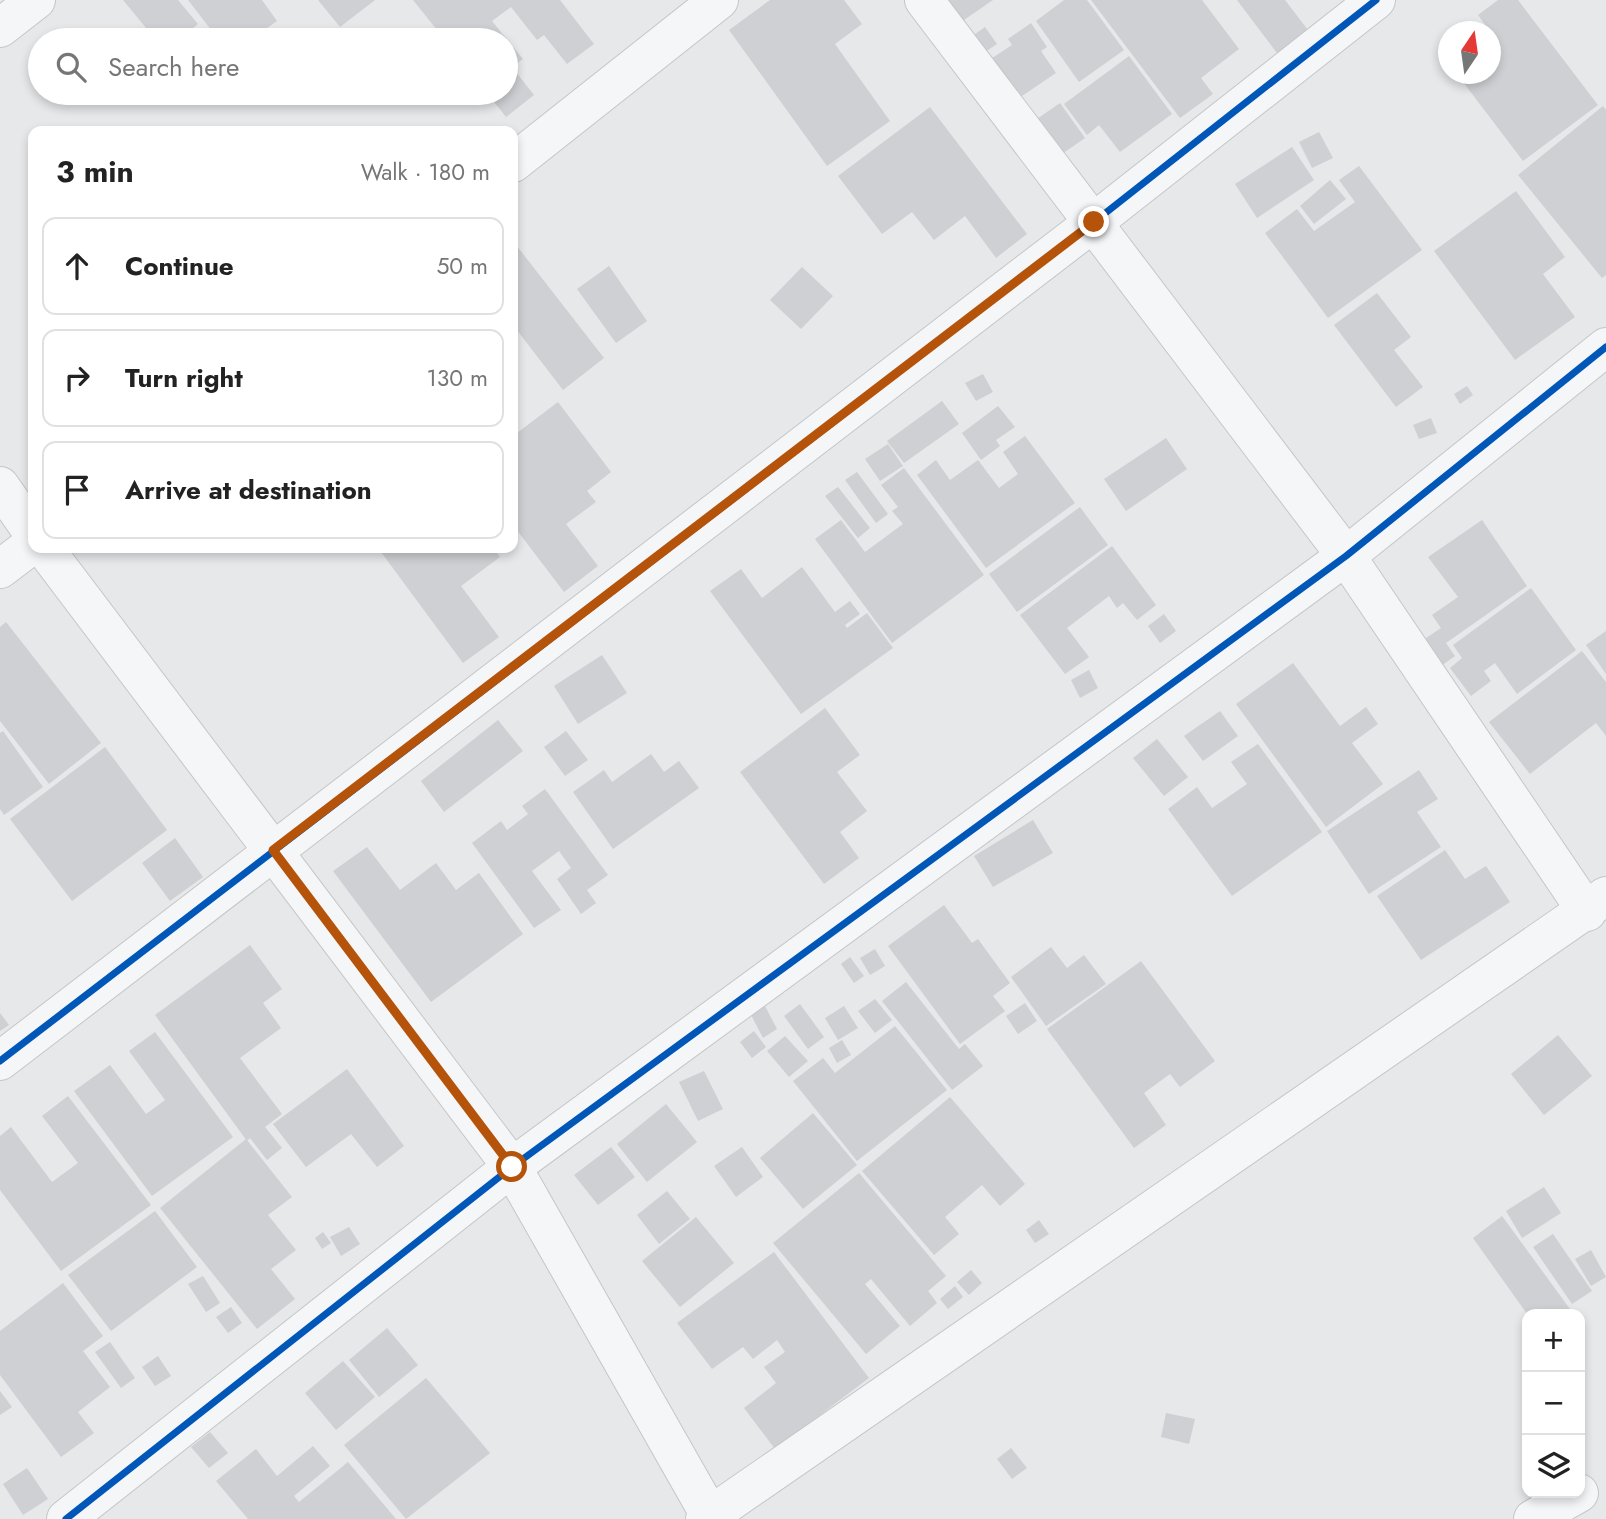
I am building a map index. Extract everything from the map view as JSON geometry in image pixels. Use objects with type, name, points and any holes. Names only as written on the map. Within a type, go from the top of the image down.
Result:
[{"type":"street","points":[[0,29],[36,0]]},
{"type":"street","points":[[518,159],[719,0]]},
{"type":"street","points":[[48,553],[512,1167],[709,1517],[1597,904],[1346,556],[924,0]]},
{"type":"street","points":[[0,1061],[1094,222],[1376,0]]},
{"type":"street","points":[[66,1519],[512,1167],[1346,556],[1606,347]]},
{"type":"street","points":[[0,486],[28,526]]},
{"type":"street","points":[[0,569],[28,548]]},
{"type":"street","points":[[1585,1489],[1606,1477]]},
{"type":"street","points":[[1533,1519],[1569,1498]]},
{"type":"building","points":[[123,0],[178,0],[198,24],[193,28],[146,28]]},
{"type":"building","points":[[188,0],[262,0],[277,21],[267,28],[210,28]]},
{"type":"building","points":[[318,0],[375,0],[340,27]]},
{"type":"building","points":[[413,0],[560,0],[594,44],[567,64],[544,35],[537,40],[511,7],[492,21],[498,28],[435,28]]},
{"type":"building","points":[[770,0],[844,0],[862,24],[835,44],[890,121],[827,166],[729,30]]},
{"type":"building","points":[[945,0],[993,0],[961,22]]},
{"type":"building","points":[[1064,0],[1087,0],[1124,50],[1079,82],[1036,21]]},
{"type":"building","points":[[1091,0],[1202,0],[1239,49],[1201,78],[1213,94],[1180,118]]},
{"type":"building","points":[[1237,0],[1285,0],[1308,30],[1277,53]]},
{"type":"building","points":[[1498,0],[1518,0],[1598,105],[1523,161],[1465,84],[1501,84],[1501,21],[1482,21],[1478,15]]},
{"type":"building","points":[[1031,23],[1047,47],[1041,51],[1056,73],[1010,104],[983,64],[1012,45],[1008,39]]},
{"type":"building","points":[[985,27],[997,44],[982,54],[971,37]]},
{"type":"building","points":[[1129,56],[1172,114],[1120,152],[1099,125],[1087,135],[1064,104]]},
{"type":"building","points":[[518,75],[534,95],[506,117],[496,105],[518,105]]},
{"type":"building","points":[[1060,103],[1085,138],[1059,156],[1034,121]]},
{"type":"building","points":[[1603,106],[1606,110],[1606,275],[1602,278],[1518,175]]},
{"type":"building","points":[[930,107],[1027,234],[996,258],[965,216],[934,240],[912,212],[882,234],[838,176]]},
{"type":"building","points":[[1319,132],[1333,158],[1312,168],[1299,142]]},
{"type":"building","points":[[1292,147],[1314,180],[1257,218],[1235,184]]},
{"type":"building","points":[[1359,166],[1422,250],[1328,318],[1265,233],[1297,209],[1314,231],[1355,202],[1339,180]]},
{"type":"building","points":[[1330,180],[1346,199],[1314,224],[1300,206]]},
{"type":"building","points":[[1516,191],[1565,257],[1543,274],[1575,317],[1515,360],[1434,251]]},
{"type":"building","points":[[518,247],[604,358],[563,390],[518,332]]},
{"type":"building","points":[[609,266],[647,321],[616,343],[577,289]]},
{"type":"building","points":[[802,267],[833,296],[801,329],[770,300]]},
{"type":"building","points":[[1377,293],[1411,337],[1394,350],[1423,387],[1396,407],[1334,325]]},
{"type":"building","points":[[983,374],[993,392],[976,401],[965,383]]},
{"type":"building","points":[[1467,386],[1473,395],[1460,404],[1454,394]]},
{"type":"building","points":[[942,401],[959,424],[904,463],[887,441]]},
{"type":"building","points":[[558,402],[611,472],[587,491],[596,502],[566,524],[598,566],[564,592],[518,532],[518,432]]},
{"type":"building","points":[[998,406],[1015,427],[996,440],[1000,446],[981,460],[962,433]]},
{"type":"building","points":[[1431,418],[1437,433],[1419,439],[1413,425]]},
{"type":"building","points":[[1025,436],[1075,503],[986,568],[917,475],[936,460],[950,480],[978,460],[999,488],[1018,474],[1003,452]]},
{"type":"building","points":[[1166,438],[1187,469],[1126,511],[1104,479]]},
{"type":"building","points":[[888,444],[903,466],[880,481],[865,459]]},
{"type":"building","points":[[904,468],[984,575],[892,643],[815,539],[841,520],[865,552],[903,524],[892,511],[898,507],[881,485]]},
{"type":"building","points":[[857,472],[888,514],[876,523],[845,480]]},
{"type":"building","points":[[838,487],[870,528],[858,538],[825,496]]},
{"type":"building","points":[[1080,507],[1108,545],[1017,612],[989,574]]},
{"type":"building","points":[[1482,520],[1527,586],[1446,643],[1455,656],[1441,666],[1423,640],[1441,628],[1432,615],[1458,597],[1428,557]]},
{"type":"building","points":[[1112,546],[1156,605],[1137,620],[1123,603],[1117,608],[1109,596],[1067,628],[1089,657],[1065,674],[1020,615]]},
{"type":"building","points":[[382,553],[497,553],[500,557],[461,586],[499,637],[463,663]]},
{"type":"building","points":[[802,567],[835,612],[850,601],[860,614],[845,625],[847,628],[867,613],[893,648],[801,714],[710,591],[741,569],[762,598]]},
{"type":"building","points":[[1531,588],[1576,650],[1517,694],[1495,663],[1484,671],[1491,681],[1471,696],[1450,668],[1462,658],[1453,645]]},
{"type":"building","points":[[1164,614],[1176,631],[1160,643],[1148,626]]},
{"type":"building","points":[[6,622],[101,743],[49,784],[0,721],[0,627]]},
{"type":"building","points":[[1606,631],[1606,674],[1586,645]]},
{"type":"building","points":[[1582,651],[1606,682],[1606,736],[1596,723],[1530,774],[1489,722]]},
{"type":"building","points":[[602,655],[627,693],[578,724],[554,686]]},
{"type":"building","points":[[1293,663],[1340,726],[1366,707],[1378,724],[1352,743],[1383,784],[1326,827],[1236,704]]},
{"type":"building","points":[[1089,670],[1098,688],[1080,698],[1071,680]]},
{"type":"building","points":[[825,708],[860,755],[837,772],[867,811],[840,832],[859,858],[824,884],[740,772]]},
{"type":"building","points":[[1220,711],[1238,736],[1203,761],[1184,736]]},
{"type":"building","points":[[498,720],[523,751],[444,812],[421,781]]},
{"type":"building","points":[[3,731],[43,787],[4,815],[0,809],[0,733]]},
{"type":"building","points":[[566,731],[588,760],[565,776],[544,747]]},
{"type":"building","points":[[1157,739],[1188,777],[1164,796],[1133,758]]},
{"type":"building","points":[[1258,744],[1322,832],[1232,896],[1168,809],[1197,787],[1212,808],[1247,784],[1231,762]]},
{"type":"building","points":[[105,747],[167,830],[72,901],[10,819]]},
{"type":"building","points":[[651,754],[664,772],[679,761],[699,788],[613,849],[573,792],[604,770],[612,782]]},
{"type":"building","points":[[1419,770],[1438,799],[1417,812],[1441,847],[1369,894],[1327,831]]},
{"type":"building","points":[[545,789],[608,875],[587,890],[596,903],[581,914],[557,879],[571,868],[559,851],[532,871],[561,910],[534,928],[472,843],[501,821],[507,830],[528,814],[522,806]]},
{"type":"building","points":[[1033,820],[1053,853],[993,887],[974,856]]},
{"type":"building","points":[[175,838],[203,877],[170,901],[142,863]]},
{"type":"building","points":[[367,847],[400,890],[436,863],[456,890],[479,873],[523,934],[431,1002],[333,871]]},
{"type":"building","points":[[1445,850],[1465,879],[1486,866],[1510,902],[1421,960],[1377,896]]},
{"type":"building","points":[[944,905],[972,943],[978,939],[1010,983],[993,996],[1005,1011],[960,1044],[888,946]]},
{"type":"building","points":[[250,945],[282,989],[263,1003],[281,1028],[240,1058],[282,1114],[265,1127],[282,1148],[267,1160],[250,1138],[247,1141],[155,1015]]},
{"type":"building","points":[[1051,947],[1067,968],[1084,955],[1106,984],[1046,1026],[1011,977]]},
{"type":"building","points":[[875,949],[885,966],[870,975],[860,958]]},
{"type":"building","points":[[850,957],[864,976],[854,983],[841,964]]},
{"type":"building","points":[[1141,961],[1215,1061],[1180,1087],[1170,1074],[1144,1093],[1166,1125],[1134,1148],[1047,1029]]},
{"type":"building","points":[[906,982],[959,1049],[965,1044],[983,1066],[952,1090],[882,1001]]},
{"type":"building","points":[[875,999],[892,1020],[875,1033],[858,1011]]},
{"type":"building","points":[[1025,1003],[1037,1021],[1018,1034],[1006,1016]]},
{"type":"building","points":[[800,1004],[824,1037],[808,1049],[784,1016]]},
{"type":"building","points":[[765,1006],[777,1029],[763,1038],[750,1013]]},
{"type":"building","points":[[844,1006],[858,1028],[838,1040],[825,1018]]},
{"type":"building","points":[[0,1013],[9,1025],[0,1031]]},
{"type":"building","points":[[895,1026],[947,1090],[857,1161],[793,1081],[823,1058],[835,1073]]},
{"type":"building","points":[[754,1031],[766,1047],[752,1058],[740,1042]]},
{"type":"building","points":[[155,1032],[233,1137],[152,1196],[74,1091],[110,1065],[146,1114],[165,1100],[129,1051]]},
{"type":"building","points":[[1558,1035],[1592,1076],[1544,1115],[1511,1074]]},
{"type":"building","points":[[785,1036],[808,1061],[789,1077],[767,1051]]},
{"type":"building","points":[[842,1040],[851,1055],[837,1063],[829,1048]]},
{"type":"building","points":[[347,1069],[404,1146],[377,1167],[351,1134],[306,1167],[273,1124]]},
{"type":"building","points":[[704,1071],[723,1109],[698,1121],[679,1082]]},
{"type":"building","points":[[68,1096],[151,1205],[61,1271],[0,1190],[0,1136],[11,1127],[52,1182],[78,1163],[42,1116]]},
{"type":"building","points":[[950,1097],[1025,1184],[1000,1206],[982,1185],[945,1217],[959,1234],[934,1255],[862,1171]]},
{"type":"building","points":[[666,1104],[697,1142],[647,1182],[617,1144]]},
{"type":"building","points":[[813,1113],[857,1165],[803,1209],[760,1158]]},
{"type":"building","points":[[246,1139],[292,1197],[268,1215],[296,1250],[271,1269],[295,1299],[257,1329],[160,1208]]},
{"type":"building","points":[[611,1147],[635,1177],[598,1205],[574,1175]]},
{"type":"building","points":[[742,1147],[763,1177],[736,1197],[714,1166]]},
{"type":"building","points":[[859,1173],[946,1276],[928,1291],[937,1303],[910,1326],[871,1279],[865,1284],[900,1326],[866,1354],[773,1243]]},
{"type":"building","points":[[1544,1187],[1561,1213],[1522,1238],[1506,1211]]},
{"type":"building","points":[[667,1191],[690,1219],[659,1244],[637,1215]]},
{"type":"building","points":[[155,1211],[197,1267],[111,1331],[68,1275]]},
{"type":"building","points":[[1502,1216],[1570,1309],[1523,1309],[1473,1238]]},
{"type":"building","points":[[696,1217],[734,1263],[680,1307],[642,1261]]},
{"type":"building","points":[[1039,1220],[1049,1234],[1035,1243],[1026,1230]]},
{"type":"building","points":[[349,1227],[360,1244],[341,1256],[330,1237]]},
{"type":"building","points":[[323,1232],[331,1243],[322,1249],[315,1238]]},
{"type":"building","points":[[1553,1234],[1592,1291],[1572,1304],[1533,1247]]},
{"type":"building","points":[[1591,1250],[1606,1277],[1591,1286],[1575,1259]]},
{"type":"building","points":[[774,1252],[869,1378],[775,1449],[744,1408],[776,1383],[764,1367],[785,1352],[777,1340],[753,1359],[743,1347],[712,1369],[677,1323]]},
{"type":"building","points":[[971,1270],[982,1283],[969,1295],[957,1282]]},
{"type":"building","points":[[203,1276],[220,1303],[206,1312],[188,1284]]},
{"type":"building","points":[[63,1283],[103,1336],[83,1351],[110,1387],[78,1412],[94,1433],[61,1457],[0,1375],[0,1331]]},
{"type":"building","points":[[955,1286],[963,1297],[948,1309],[940,1299]]},
{"type":"building","points":[[231,1307],[242,1323],[228,1333],[216,1317]]},
{"type":"building","points":[[387,1328],[418,1365],[379,1397],[349,1360]]},
{"type":"building","points":[[110,1342],[135,1378],[121,1388],[95,1352]]},
{"type":"building","points":[[158,1356],[171,1376],[155,1386],[142,1367]]},
{"type":"building","points":[[343,1361],[375,1397],[336,1430],[305,1393]]},
{"type":"building","points":[[426,1378],[490,1453],[406,1519],[344,1445]]},
{"type":"building","points":[[0,1391],[12,1407],[0,1415]]},
{"type":"building","points":[[1166,1413],[1195,1419],[1189,1444],[1161,1437]]},
{"type":"building","points":[[210,1432],[228,1453],[209,1468],[191,1447]]},
{"type":"building","points":[[313,1446],[330,1466],[294,1496],[299,1502],[348,1462],[396,1519],[248,1519],[216,1481],[256,1449],[277,1476]]},
{"type":"building","points":[[1011,1448],[1027,1468],[1012,1479],[997,1459]]},
{"type":"building","points":[[27,1468],[48,1499],[23,1515],[3,1484]]},
{"type":"cycle path","points":[[0,1061],[1094,222],[1376,0]]},
{"type":"cycle path","points":[[66,1519],[512,1167],[1346,556],[1606,347]]},
{"type":"route","points":[[512,1167],[273,850],[1094,222]]}]
